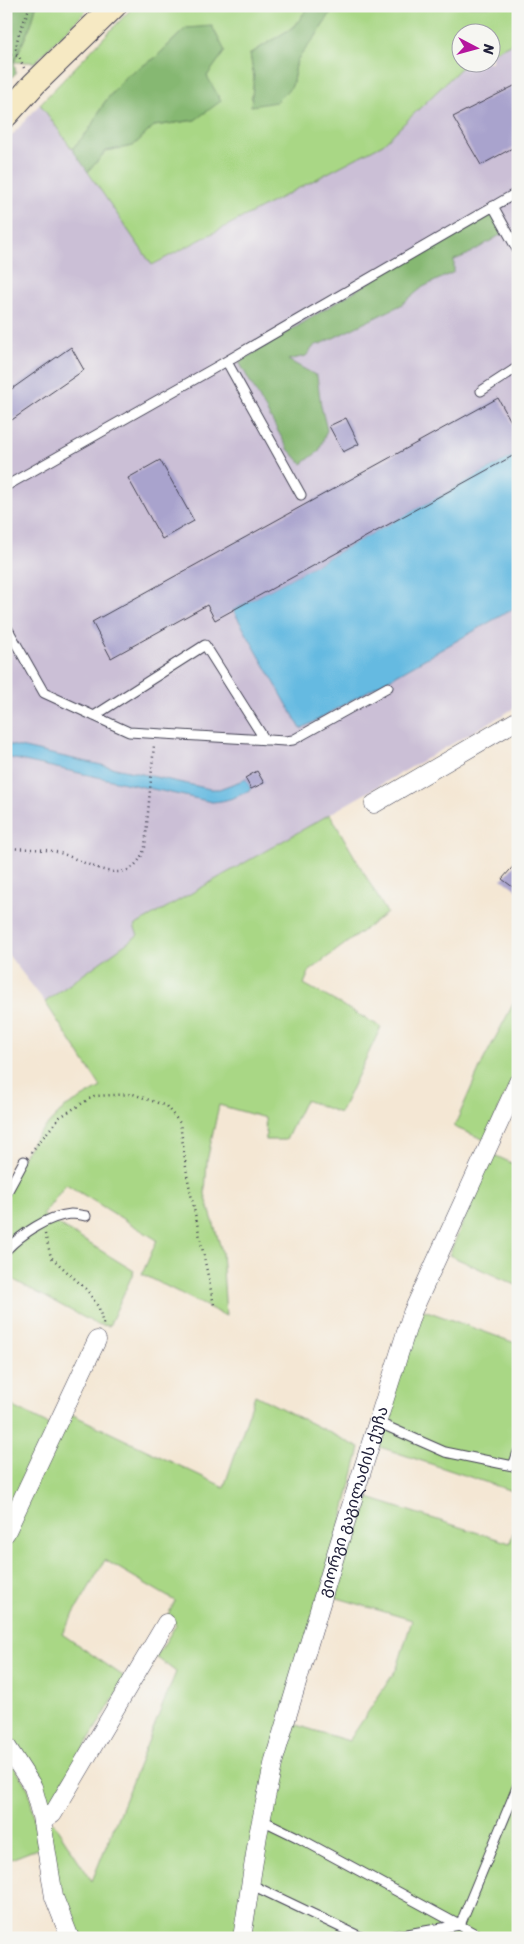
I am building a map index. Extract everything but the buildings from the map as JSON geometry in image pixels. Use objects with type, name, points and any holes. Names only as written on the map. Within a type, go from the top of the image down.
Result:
[{"type":"main road","points":[[6,115],[34,84],[114,6]]},
{"type":"street","points":[[374,804],[518,720]]},
{"type":"street","name":"გიორგი გაგილაძის ქუჩა","points":[[242,1938],[250,1884],[274,1760],[412,1313],[518,1082]]},
{"type":"street","points":[[6,1533],[97,1340]]},
{"type":"street","points":[[42,1822],[53,1814],[166,1623]]},
{"type":"street","points":[[6,1745],[33,1787],[42,1822],[54,1897],[70,1938]]},
{"type":"lane","points":[[6,486],[227,362],[518,192]]},
{"type":"lane","points":[[493,206],[518,251]]},
{"type":"lane","points":[[227,362],[301,494]]},
{"type":"lane","points":[[480,391],[518,368]]},
{"type":"lane","points":[[6,626],[44,693],[129,732],[293,740],[388,687]]},
{"type":"lane","points":[[94,716],[205,645],[265,740]]},
{"type":"lane","points":[[6,1194],[24,1161]]},
{"type":"lane","points":[[6,1250],[16,1241],[48,1220],[71,1214],[86,1216]]},
{"type":"lane","points":[[377,1422],[445,1452],[515,1467],[518,1452]]},
{"type":"lane","points":[[460,1925],[518,1785]]},
{"type":"lane","points":[[262,1820],[298,1837],[483,1938]]},
{"type":"lane","points":[[250,1884],[363,1938]]},
{"type":"lane","points":[[384,1938],[460,1925]]},
{"type":"path","points":[[30,6],[18,36],[16,49],[34,84]]},
{"type":"path","points":[[6,54],[18,56]]},
{"type":"path","points":[[6,848],[59,852],[101,871],[116,872],[131,868],[141,860],[145,847],[155,734]]},
{"type":"path","points":[[24,1161],[60,1117],[94,1096],[133,1094],[166,1106],[180,1122],[187,1175],[214,1305]]},
{"type":"path","points":[[48,1220],[44,1236],[51,1257],[87,1290],[100,1308],[103,1324],[97,1340]]},
{"type":"shaded area","points":[[518,40],[518,706],[134,926],[138,935],[45,1002],[6,952],[6,142],[40,104],[153,265],[383,144],[457,72],[502,72],[502,48]]},
{"type":"green space","points":[[6,6],[36,6],[32,22],[14,62],[16,73],[6,83]]},
{"type":"green space","points":[[36,6],[91,6],[35,62],[14,62],[32,22]]},
{"type":"green space","points":[[134,6],[309,6],[295,26],[250,54],[254,77],[251,106],[292,86],[297,60],[316,36],[335,6],[518,6],[518,40],[502,48],[502,22],[452,22],[452,72],[457,72],[383,144],[152,265],[88,172],[106,151],[133,146],[154,126],[195,120],[207,76],[224,51],[186,28],[155,58],[126,76],[104,103],[89,130],[72,149],[40,104]]},
{"type":"green space","points":[[309,6],[335,6],[316,36],[297,60],[292,86],[276,102],[251,106],[254,78],[250,54],[295,26]]},
{"type":"green space","points":[[212,26],[225,51],[207,76],[221,101],[195,120],[154,126],[133,146],[106,151],[88,172],[72,149],[89,130],[104,103],[126,76],[155,58],[186,28]]},
{"type":"green space","points":[[490,208],[502,234],[467,255],[454,260],[454,272],[423,287],[401,305],[321,344],[315,345],[306,356],[288,360],[317,376],[321,406],[327,430],[319,451],[302,464],[288,449],[239,362]]},
{"type":"green space","points":[[330,814],[387,913],[310,970],[304,984],[381,1027],[340,1113],[305,1100],[286,1140],[266,1140],[265,1118],[219,1105],[207,1161],[205,1194],[222,1252],[226,1316],[142,1274],[157,1240],[66,1184],[43,1215],[134,1271],[109,1326],[96,1324],[12,1279],[6,1288],[6,1184],[34,1139],[64,1108],[101,1087],[45,1002],[138,935],[134,926]]},
{"type":"green space","points":[[518,995],[518,1066],[485,1140],[454,1127],[483,1061]]},
{"type":"green space","points":[[492,1154],[518,1166],[518,1286],[449,1255]]},
{"type":"green space","points":[[424,1310],[518,1344],[518,1493],[374,1445]]},
{"type":"green space","points":[[255,1395],[360,1448],[236,1938],[75,1938],[58,1894],[47,1826],[53,1822],[92,1881],[176,1672],[156,1657],[176,1625],[168,1615],[175,1601],[105,1560],[62,1634],[126,1678],[46,1810],[11,1741],[6,1736],[6,1546],[69,1413],[224,1487]]},
{"type":"green space","points":[[6,1403],[51,1426],[6,1521]]},
{"type":"green space","points":[[362,1496],[510,1543],[518,1516],[518,1938],[250,1938],[265,1833],[293,1724],[349,1741],[397,1668],[412,1620],[331,1596]]},
{"type":"green space","points":[[6,1754],[29,1790],[39,1848],[6,1861]]},
{"type":"water","points":[[518,453],[518,606],[301,729],[233,610]]},
{"type":"water","points":[[6,744],[210,789],[219,789],[246,779],[251,789],[223,801],[212,802],[6,757]]}]
